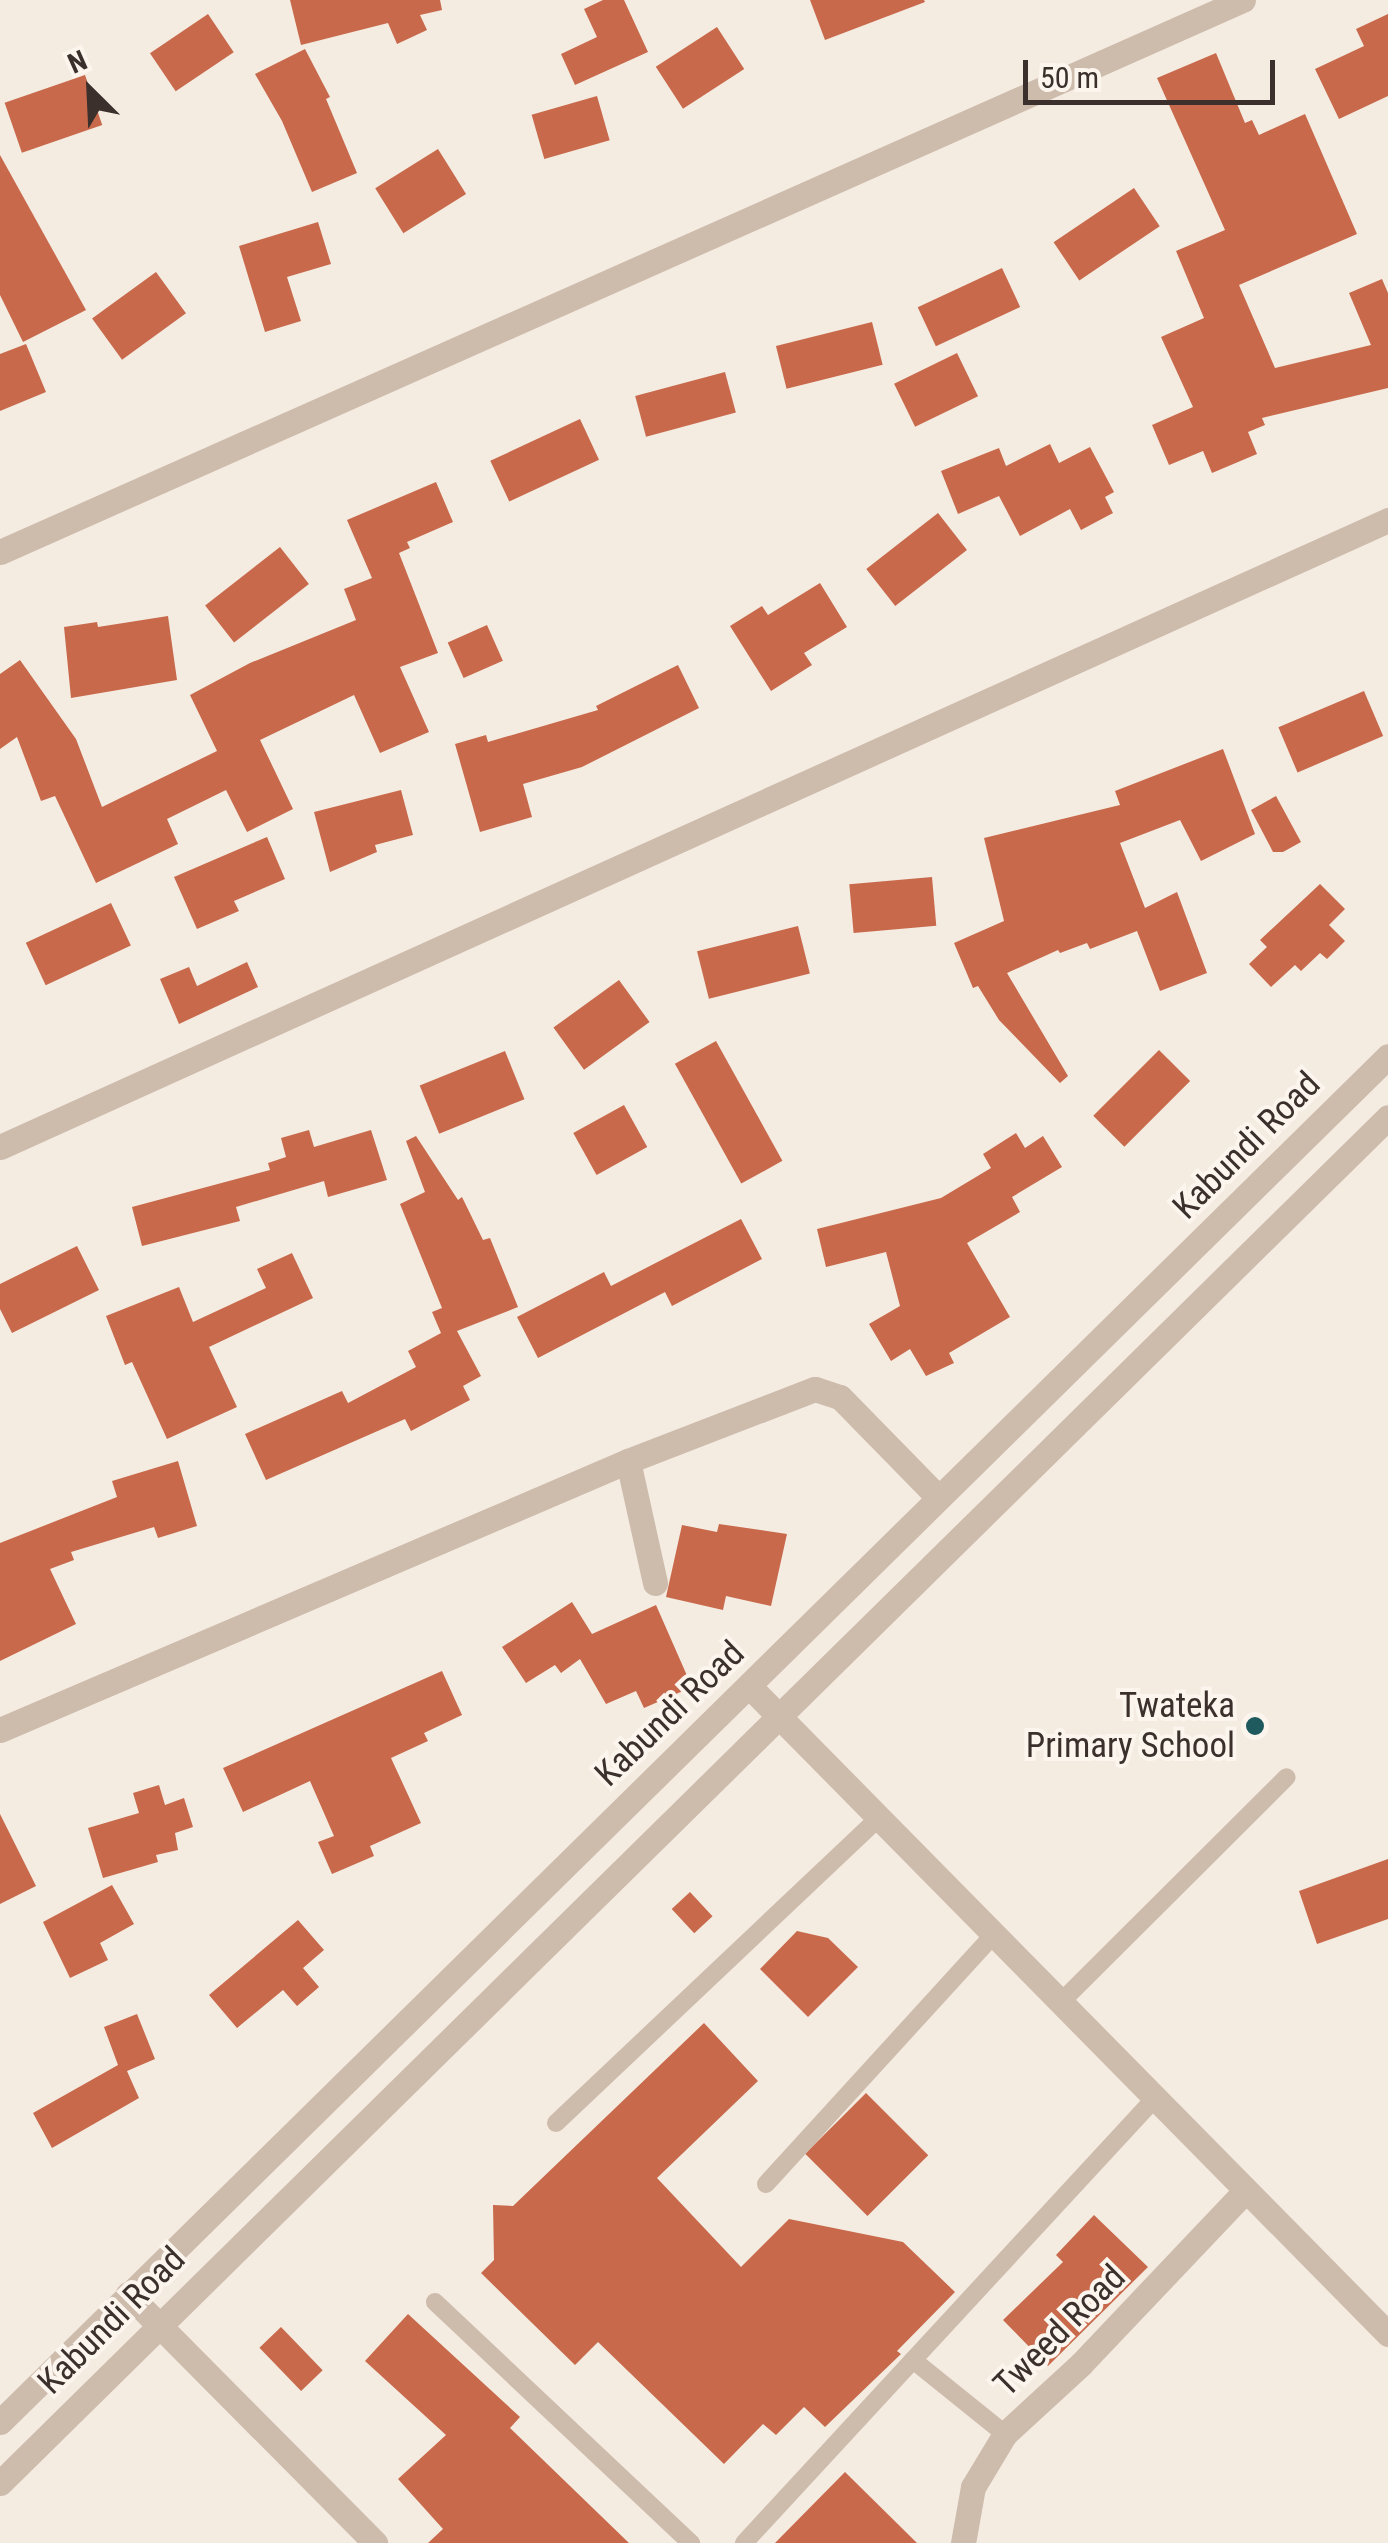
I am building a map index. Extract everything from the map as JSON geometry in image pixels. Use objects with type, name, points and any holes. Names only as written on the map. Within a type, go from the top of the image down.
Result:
[{"type":"street","points":[[0,552],[1243,0]]},
{"type":"street","points":[[0,1147],[1388,520]]},
{"type":"street","name":"Kabundi Road","points":[[0,2422],[1388,1056]]},
{"type":"street","name":"Kabundi Road","points":[[0,2483],[1388,1117]]},
{"type":"street","points":[[1280,1162],[1311,1192]]},
{"type":"street","points":[[0,1730],[628,1461],[815,1388],[840,1397],[939,1498]]},
{"type":"street","points":[[628,1461],[655,1584]]},
{"type":"street","points":[[749,1686],[1388,2334]]},
{"type":"street","name":"Tweed Road","points":[[963,2543],[973,2487],[1005,2434],[1081,2364],[1245,2191]]},
{"type":"street","points":[[128,2294],[375,2543]]},
{"type":"lane","points":[[1062,2001],[1287,1778]]},
{"type":"lane","points":[[556,2124],[879,1818]]},
{"type":"lane","points":[[766,2184],[994,1934]]},
{"type":"lane","points":[[744,2543],[1156,2098]]},
{"type":"lane","points":[[435,2302],[690,2543]]},
{"type":"lane","points":[[913,2360],[1005,2434]]},
{"type":"building","points":[[290,0],[440,0],[442,10],[420,15],[427,30],[397,44],[388,23],[301,45]]},
{"type":"building","points":[[603,0],[624,0],[648,52],[575,85],[561,54],[597,37],[584,9]]},
{"type":"building","points":[[810,0],[924,0],[925,2],[825,40]]},
{"type":"building","points":[[208,14],[234,52],[176,91],[150,53]]},
{"type":"building","points":[[1388,14],[1388,96],[1339,119],[1315,69],[1364,46],[1356,29]]},
{"type":"building","points":[[717,27],[744,69],[683,109],[656,67]]},
{"type":"building","points":[[305,49],[330,97],[326,99],[357,173],[312,192],[282,121],[255,74]]},
{"type":"building","points":[[1216,53],[1245,123],[1252,120],[1259,135],[1305,114],[1357,234],[1239,285],[1275,368],[1371,345],[1349,293],[1382,279],[1388,293],[1388,388],[1262,418],[1265,425],[1248,432],[1257,454],[1212,473],[1203,451],[1169,465],[1152,425],[1193,407],[1161,337],[1204,318],[1176,251],[1225,230],[1157,78]]},
{"type":"building","points":[[85,75],[102,125],[22,153],[5,103]]},
{"type":"building","points":[[597,96],[610,140],[544,159],[532,115]]},
{"type":"building","points":[[438,149],[466,194],[403,233],[375,188]]},
{"type":"building","points":[[0,155],[86,310],[23,342],[0,295]]},
{"type":"building","points":[[1134,188],[1160,226],[1079,280],[1054,242]]},
{"type":"building","points":[[318,222],[331,264],[287,277],[301,321],[265,332],[239,246]]},
{"type":"building","points":[[1002,268],[1020,307],[936,346],[918,307]]},
{"type":"building","points":[[156,272],[186,313],[122,360],[92,318]]},
{"type":"building","points":[[872,322],[883,365],[787,389],[776,346]]},
{"type":"building","points":[[26,344],[46,392],[0,411],[0,354]]},
{"type":"building","points":[[957,353],[978,396],[915,427],[894,384]]},
{"type":"building","points":[[725,372],[736,413],[646,437],[635,396]]},
{"type":"building","points":[[580,419],[599,460],[509,502],[490,461]]},
{"type":"building","points":[[1050,444],[1059,463],[1090,447],[1114,492],[1105,497],[1113,513],[1081,530],[1070,509],[1020,536],[999,496],[958,514],[941,471],[999,448],[1006,466]]},
{"type":"building","points":[[436,482],[453,522],[407,542],[410,548],[399,553],[438,653],[400,667],[429,732],[380,753],[354,695],[260,740],[293,809],[247,832],[226,790],[167,819],[178,844],[96,883],[55,796],[41,801],[17,737],[0,749],[0,674],[20,660],[76,739],[102,807],[217,751],[190,695],[250,663],[356,620],[344,589],[372,578],[347,520]]},
{"type":"building","points":[[938,513],[967,550],[895,606],[866,569]]},
{"type":"building","points":[[280,547],[309,584],[234,643],[205,605]]},
{"type":"building","points":[[820,583],[847,627],[804,653],[812,665],[771,691],[730,626],[762,606],[768,615]]},
{"type":"building","points":[[168,616],[177,680],[71,698],[64,627],[97,622],[98,627]]},
{"type":"building","points":[[487,625],[503,661],[464,678],[448,642]]},
{"type":"building","points":[[678,665],[699,708],[582,767],[523,784],[532,817],[480,832],[455,744],[486,735],[488,742],[598,710],[596,706]]},
{"type":"building","points":[[1364,691],[1383,736],[1298,772],[1278,727]]},
{"type":"building","points":[[1223,749],[1255,834],[1201,861],[1180,820],[1120,843],[1145,908],[1177,892],[1207,973],[1160,991],[1137,931],[1090,949],[1087,943],[1060,953],[1058,950],[1007,973],[1068,1076],[1060,1083],[999,1020],[978,986],[973,988],[954,943],[1004,921],[984,838],[1120,805],[1115,791]]},
{"type":"building","points":[[401,790],[413,835],[375,845],[377,852],[330,872],[314,812]]},
{"type":"building","points":[[1276,796],[1301,842],[1283,852],[1273,852],[1251,810]]},
{"type":"building","points":[[267,837],[285,879],[234,901],[239,911],[197,929],[174,877]]},
{"type":"building","points":[[932,877],[936,926],[854,933],[849,884]]},
{"type":"building","points":[[1320,884],[1345,909],[1329,925],[1345,941],[1327,959],[1320,953],[1301,971],[1295,965],[1271,987],[1249,964],[1267,947],[1260,940]]},
{"type":"building","points":[[111,903],[131,946],[46,985],[26,943]]},
{"type":"building","points":[[798,926],[810,974],[709,999],[697,951]]},
{"type":"building","points":[[247,962],[258,987],[179,1024],[160,979],[189,967],[197,986]]},
{"type":"building","points":[[619,980],[650,1022],[584,1070],[553,1028]]},
{"type":"building","points":[[716,1041],[782,1161],[741,1184],[675,1064]]},
{"type":"building","points":[[1159,1050],[1190,1081],[1124,1147],[1093,1116]]},
{"type":"building","points":[[505,1051],[524,1099],[439,1134],[420,1085]]},
{"type":"building","points":[[624,1105],[647,1147],[597,1175],[573,1133]]},
{"type":"building","points":[[309,1130],[314,1147],[371,1130],[387,1180],[328,1197],[324,1181],[236,1207],[240,1221],[142,1246],[132,1207],[270,1170],[268,1163],[286,1157],[281,1138]]},
{"type":"building","points":[[1016,1133],[1025,1148],[1043,1136],[1062,1167],[1012,1197],[1020,1212],[967,1243],[1010,1317],[949,1353],[954,1363],[926,1376],[910,1349],[891,1361],[869,1324],[900,1306],[886,1252],[826,1267],[817,1229],[941,1198],[991,1168],[983,1154]]},
{"type":"building","points":[[416,1136],[458,1200],[462,1197],[483,1240],[490,1238],[518,1307],[457,1331],[481,1376],[463,1386],[470,1400],[411,1431],[405,1419],[266,1480],[245,1434],[342,1391],[348,1403],[416,1367],[408,1351],[441,1333],[432,1312],[442,1308],[400,1204],[425,1192],[406,1141]]},
{"type":"building","points":[[741,1219],[762,1259],[672,1306],[665,1292],[538,1358],[517,1317],[604,1272],[611,1286]]},
{"type":"building","points":[[77,1246],[99,1290],[12,1333],[0,1309],[0,1284]]},
{"type":"building","points":[[292,1253],[313,1298],[209,1347],[237,1407],[167,1439],[132,1362],[125,1365],[106,1316],[179,1287],[193,1322],[266,1288],[257,1269]]},
{"type":"building","points":[[178,1461],[197,1526],[158,1538],[154,1527],[71,1552],[74,1560],[50,1569],[76,1624],[0,1661],[0,1543],[117,1497],[112,1481]]},
{"type":"building","points":[[719,1524],[787,1534],[771,1606],[726,1596],[723,1610],[666,1597],[682,1525],[717,1532]]},
{"type":"building","points":[[572,1602],[592,1634],[656,1605],[692,1687],[644,1708],[636,1691],[606,1704],[580,1659],[561,1673],[555,1665],[526,1683],[502,1647]]},
{"type":"building","points":[[442,1671],[462,1715],[424,1733],[428,1741],[391,1758],[421,1823],[370,1846],[374,1856],[332,1874],[318,1842],[334,1836],[310,1781],[243,1812],[223,1768]]},
{"type":"building","points":[[159,1785],[165,1805],[184,1798],[193,1827],[175,1833],[178,1850],[156,1855],[158,1862],[103,1878],[88,1828],[139,1813],[133,1793]]},
{"type":"building","points":[[0,1814],[36,1886],[0,1904]]},
{"type":"building","points":[[1388,1859],[1388,1919],[1317,1944],[1299,1891]]},
{"type":"building","points":[[112,1885],[134,1924],[100,1943],[108,1960],[70,1978],[43,1922]]},
{"type":"building","points":[[690,1892],[713,1916],[694,1933],[672,1909]]},
{"type":"building","points":[[298,1920],[324,1950],[303,1968],[319,1987],[297,2006],[283,1990],[237,2028],[209,1995]]},
{"type":"building","points":[[797,1931],[828,1938],[858,1967],[808,2017],[760,1969]]},
{"type":"building","points":[[137,2014],[155,2059],[127,2071],[139,2098],[52,2148],[33,2113],[118,2065],[104,2027]]},
{"type":"building","points":[[704,2023],[758,2081],[657,2178],[741,2267],[789,2219],[903,2242],[955,2292],[897,2351],[901,2354],[825,2427],[804,2407],[776,2435],[763,2424],[724,2464],[598,2342],[575,2365],[481,2273],[494,2260],[493,2205],[513,2206]]},
{"type":"building","points":[[866,2093],[928,2155],[867,2216],[805,2154]]},
{"type":"building","points":[[1094,2215],[1148,2267],[1048,2366],[1003,2320],[1063,2262],[1056,2255]]},
{"type":"building","points":[[408,2314],[520,2417],[510,2428],[629,2543],[428,2543],[443,2529],[398,2479],[446,2435],[365,2361]]},
{"type":"building","points":[[281,2327],[323,2370],[301,2391],[259,2348]]},
{"type":"building","points":[[845,2472],[917,2543],[775,2543]]},
{"type":"place","name":"Twateka Primary School","points":[[1255,1726]]}]
